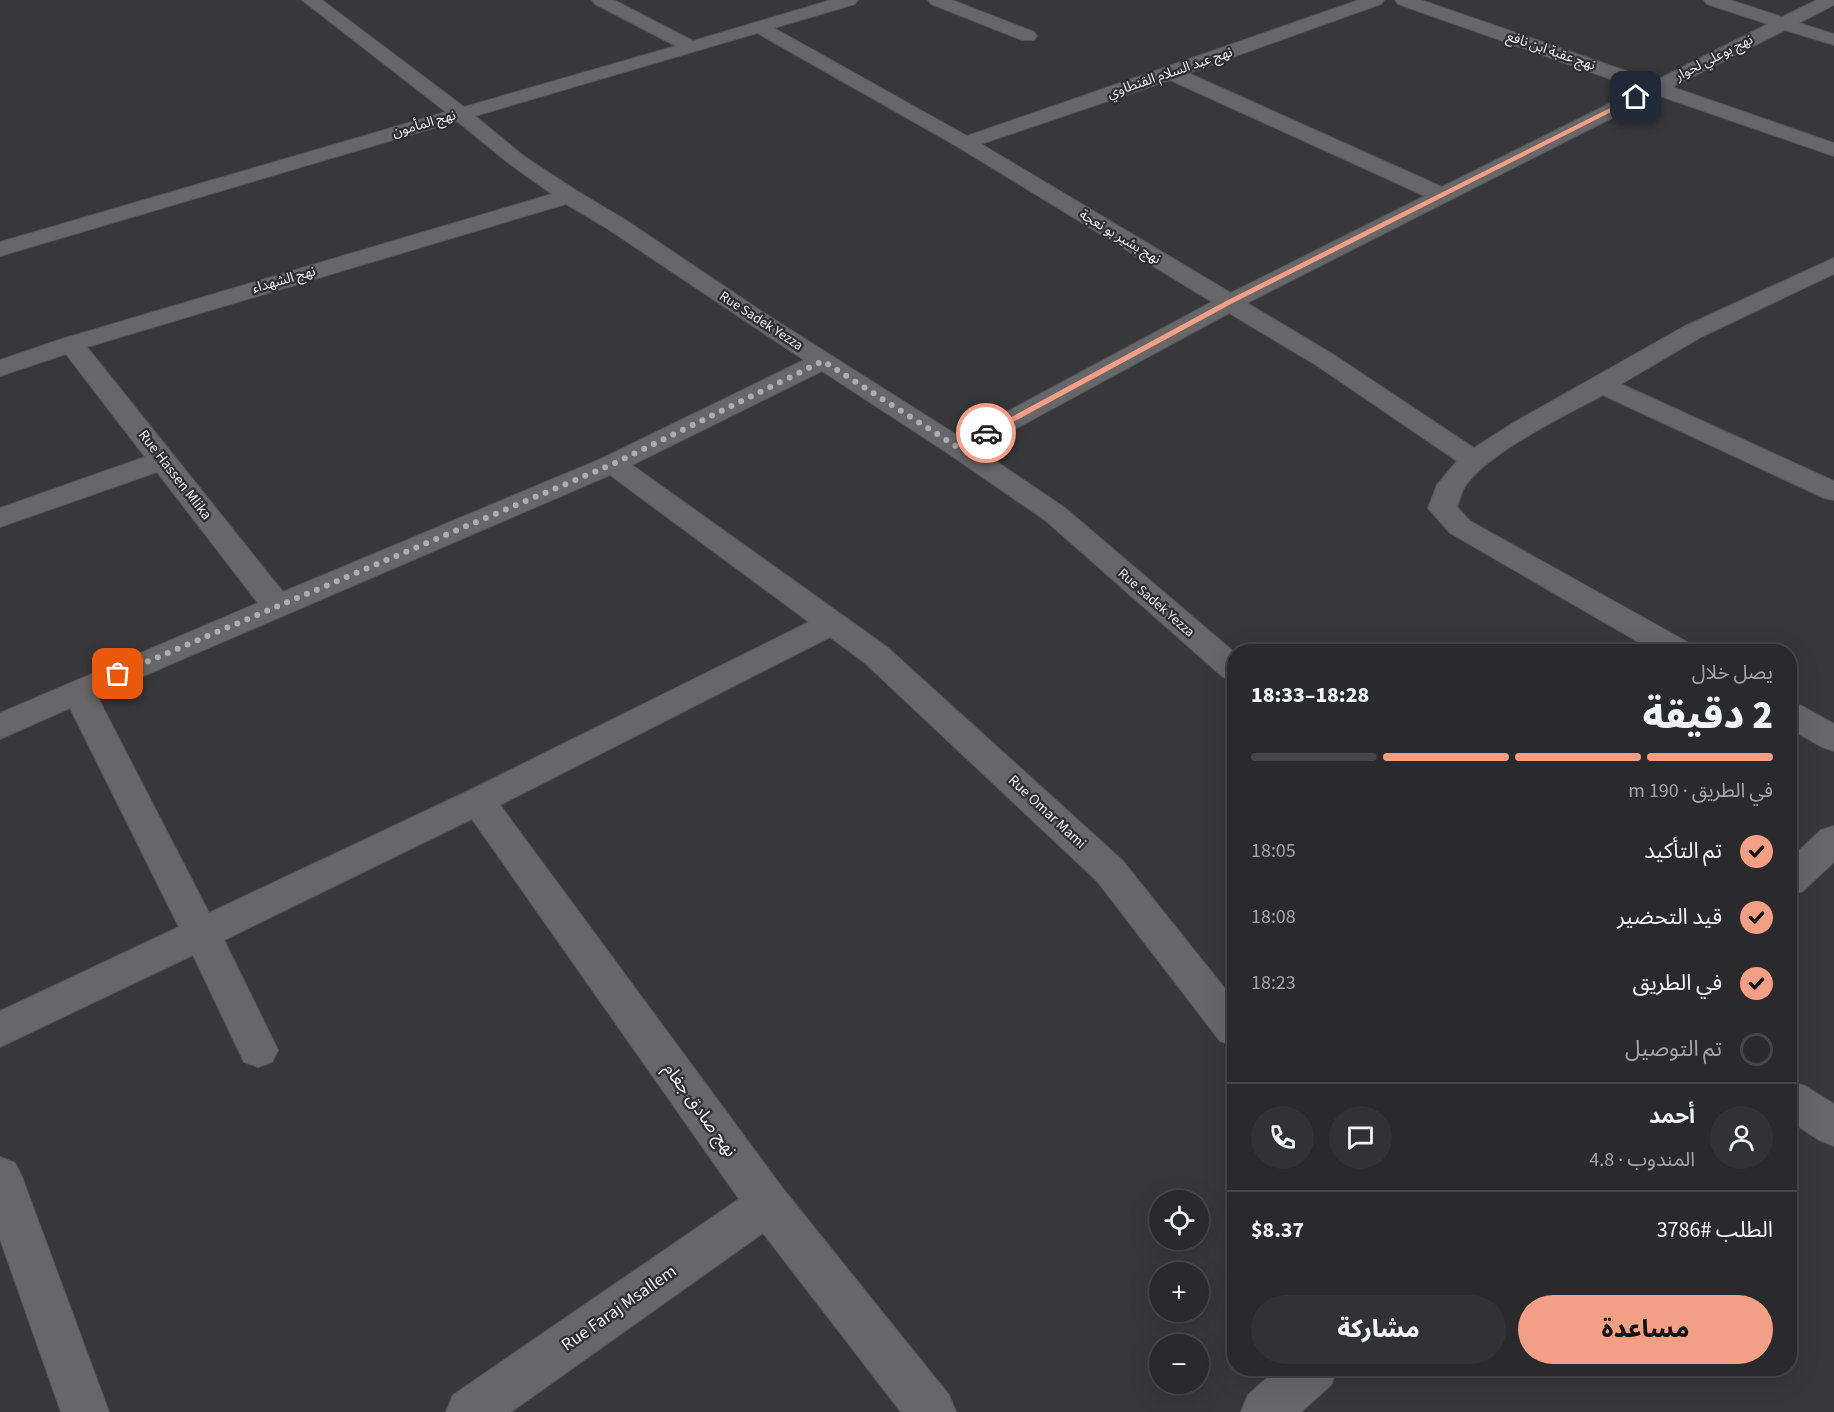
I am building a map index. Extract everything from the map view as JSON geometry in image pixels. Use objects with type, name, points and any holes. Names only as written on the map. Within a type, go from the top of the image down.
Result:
[{"type":"street","name":"Rue Sadek Yezza","points":[[311,0],[461,114],[518,161],[752,316],[959,448],[1055,514],[1227,663]]},
{"type":"street","points":[[601,0],[690,46]]},
{"type":"street","name":"نهج المأمون","points":[[0,249],[849,0]]},
{"type":"street","points":[[937,0],[1028,36]]},
{"type":"street","name":"نهج عبد السلام القنطاوي","points":[[965,143],[1375,0]]},
{"type":"street","name":"نهج عقبة ابن نافع","points":[[1404,0],[1834,150]]},
{"type":"street","points":[[1713,0],[1834,40]]},
{"type":"street","name":"نهج بوعلي لحوار","points":[[959,448],[1229,303],[1830,0]]},
{"type":"street","name":"نهج بشير بو نعجة","points":[[758,26],[965,143],[1325,360],[1474,461]]},
{"type":"street","points":[[1171,73],[1443,196]]},
{"type":"street","name":"نهج الشهداء","points":[[0,368],[71,344],[569,196]]},
{"type":"street","points":[[1666,644],[1460,527],[1442,508],[1453,482],[1474,461],[1531,424],[1602,385],[1641,360],[1694,331],[1834,265]]},
{"type":"street","name":"Rue Hassen Mlika","points":[[71,344],[278,607]]},
{"type":"street","points":[[0,727],[78,691],[613,464],[823,361]]},
{"type":"street","points":[[1602,385],[1834,492]]},
{"type":"street","points":[[0,518],[164,460]]},
{"type":"street","name":"Rue Omar Mami","points":[[613,464],[830,624],[876,655],[1110,871],[1227,1020]]},
{"type":"street","points":[[0,1030],[478,801],[830,624]]},
{"type":"street","points":[[78,691],[258,1050]]},
{"type":"street","points":[[1797,718],[1834,738]]},
{"type":"street","name":"نهج صادق جغام","points":[[478,801],[768,1204],[932,1412]]},
{"type":"street","points":[[1797,874],[1834,840]]},
{"type":"street","points":[[1797,1103],[1834,1127]]},
{"type":"street","points":[[0,1177],[85,1412]]},
{"type":"street","name":"Rue Faraj Msallem","points":[[470,1412],[768,1204]]},
{"type":"street","points":[[1265,1412],[1305,1376]]},
{"type":"way so far","points":[[118,674],[613,464],[823,361],[959,448],[986,433]]},
{"type":"route","points":[[986,433],[1229,303],[1636,97]]}]
